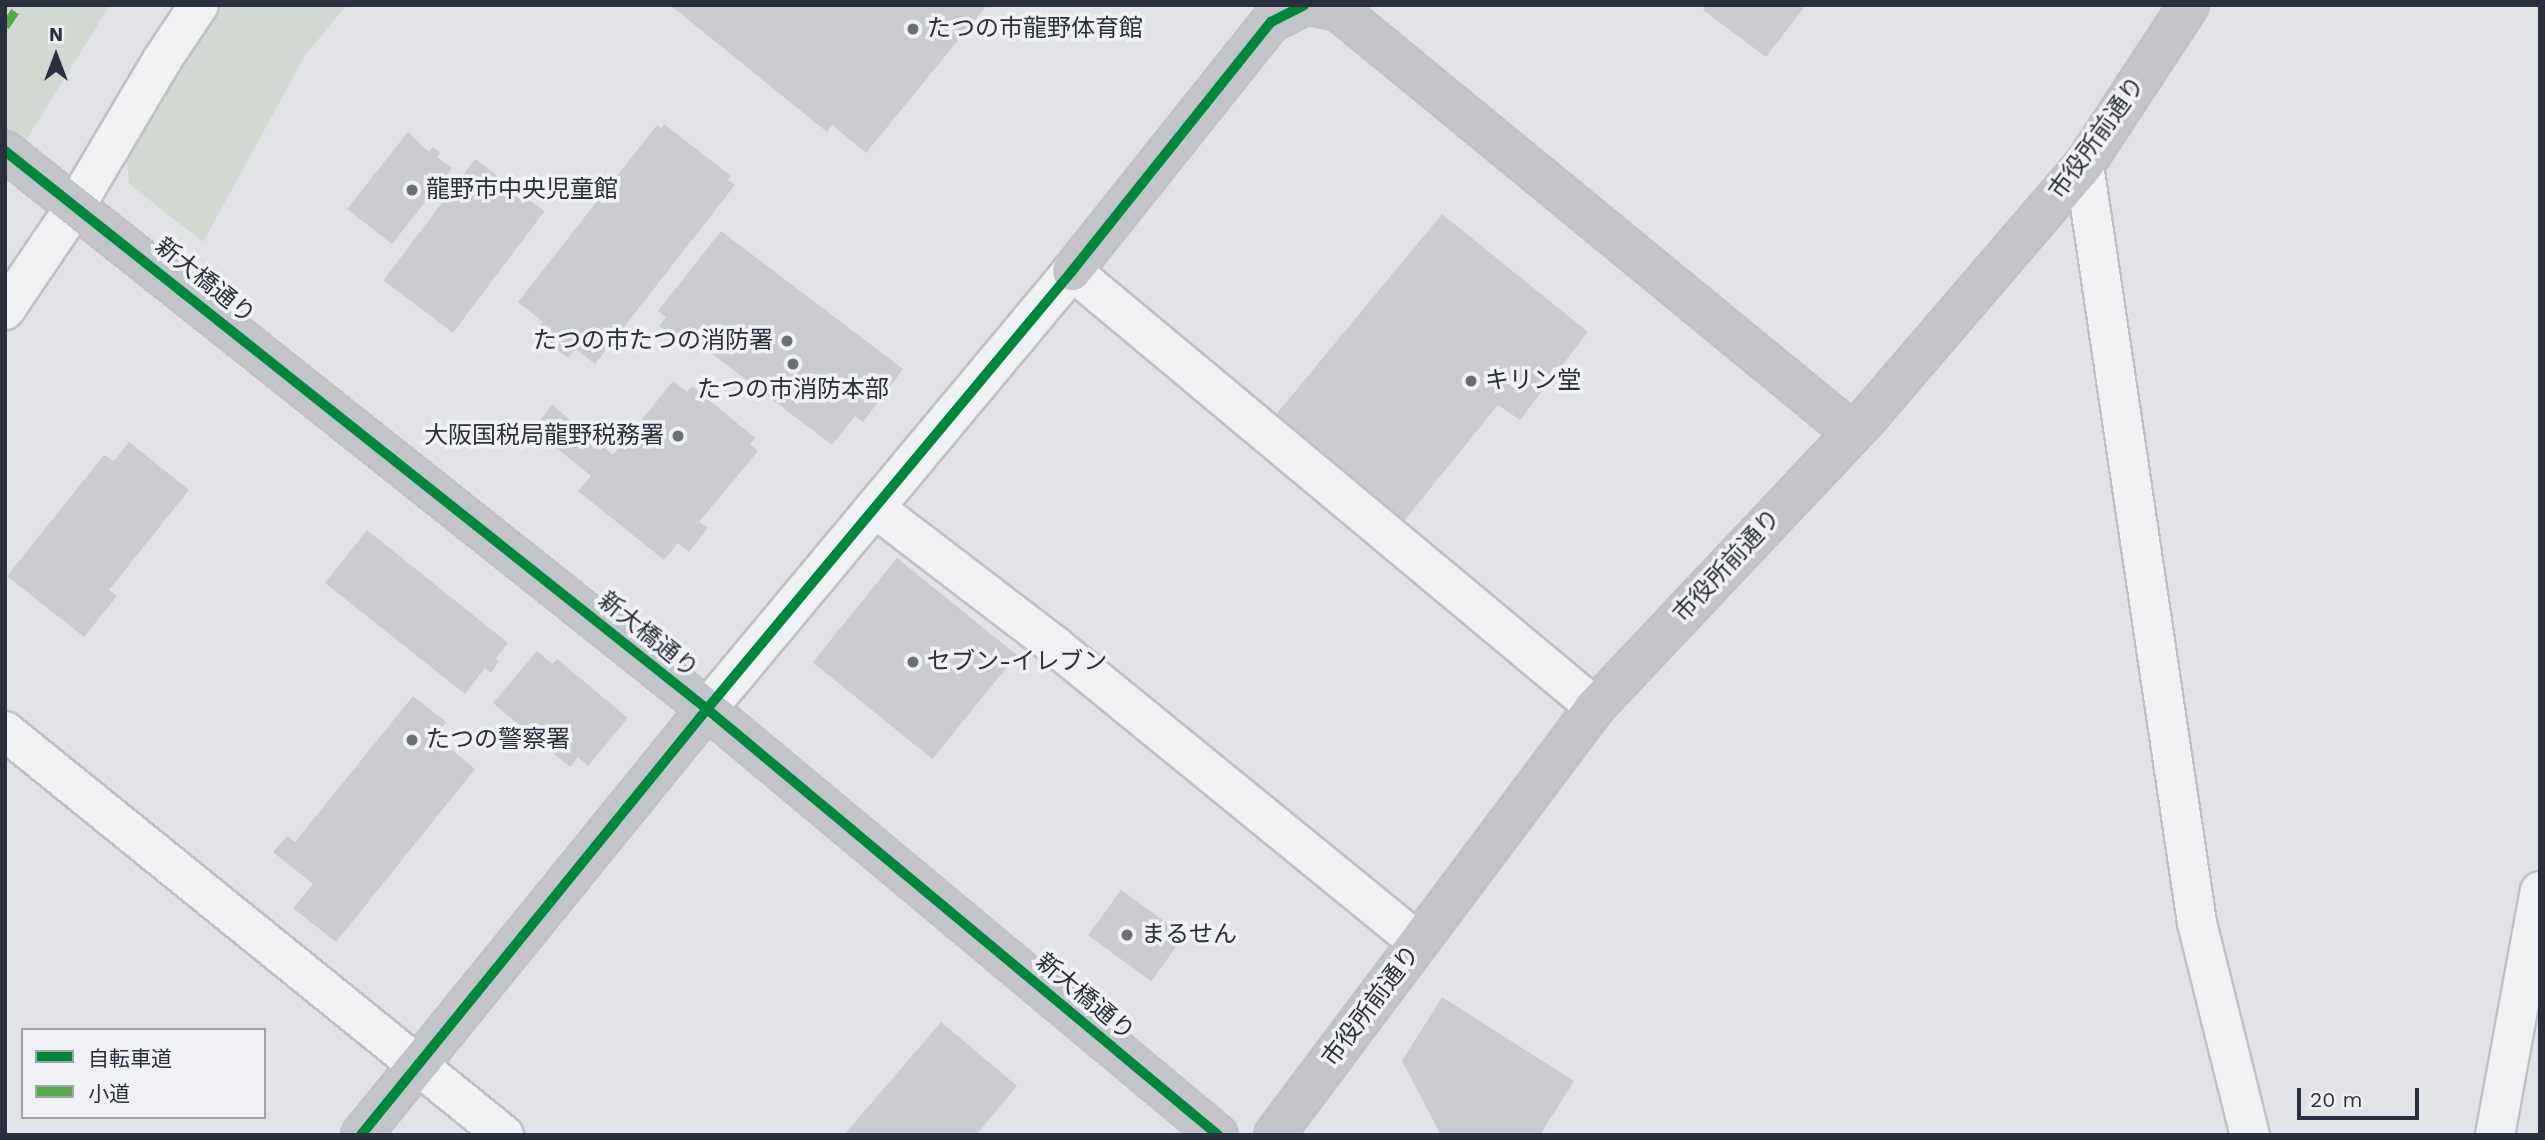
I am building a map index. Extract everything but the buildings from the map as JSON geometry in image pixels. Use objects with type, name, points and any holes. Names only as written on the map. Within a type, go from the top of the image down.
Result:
[{"type":"street","points":[[5,310],[76,205],[162,60],[199,5]]},
{"type":"street","points":[[361,1135],[707,709],[1072,271],[1271,22],[1304,5]]},
{"type":"street","points":[[1310,5],[1339,11],[1853,433]]},
{"type":"street","name":"市役所前通り","points":[[1274,1135],[1595,707],[1853,433],[2084,165],[2189,5]]},
{"type":"street","name":"新大橋通り","points":[[19,163],[76,205],[707,709],[1218,1135]]},
{"type":"street","points":[[2084,165],[2197,923],[2250,1135]]},
{"type":"street","points":[[1072,271],[1595,707]]},
{"type":"street","points":[[876,509],[1055,646],[1419,942]]},
{"type":"street","points":[[5,731],[504,1135]]},
{"type":"street","points":[[2495,1135],[2540,891]]},
{"type":"shaded area","points":[[5,5],[110,5],[5,174]]},
{"type":"shaded area","points":[[218,5],[347,5],[306,54],[203,242],[129,184],[126,151]]},
{"type":"marked path","points":[[5,26],[19,5]]},
{"type":"cycle path","points":[[361,1135],[707,709],[1072,271],[1271,22],[1304,5]]},
{"type":"cycle path","points":[[5,151],[707,709],[1218,1135]]},
{"type":"place","name":"たつの市龍野体育館","points":[[913,29]]},
{"type":"place","name":"龍野市中央児童館","points":[[412,190]]},
{"type":"place","name":"たつの市たつの消防署","points":[[787,341]]},
{"type":"place","name":"たつの市消防本部","points":[[793,364]]},
{"type":"place","name":"キリン堂","points":[[1471,381]]},
{"type":"place","name":"大阪国税局龍野税務署","points":[[678,436]]},
{"type":"place","name":"セブン-イレブン","points":[[913,662]]},
{"type":"place","name":"たつの警察署","points":[[412,740]]},
{"type":"place","name":"まるせん","points":[[1127,935]]}]
